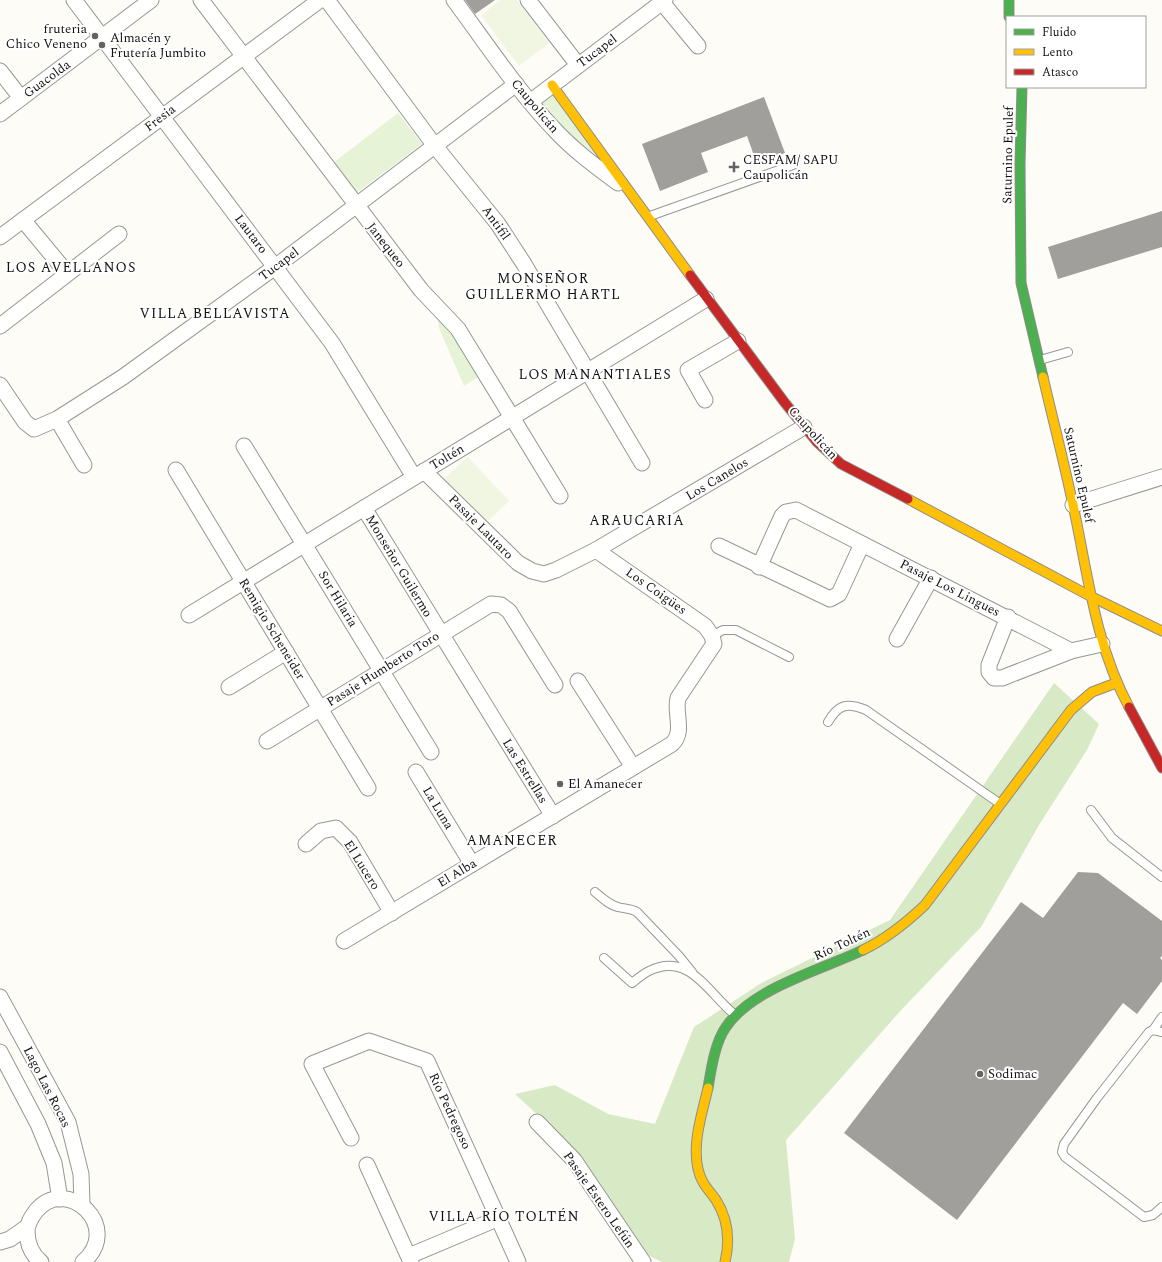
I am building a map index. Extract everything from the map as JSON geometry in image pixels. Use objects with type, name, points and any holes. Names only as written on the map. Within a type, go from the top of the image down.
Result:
[{"type":"street","name":"Lautaro","points":[[74,0],[332,343],[419,474]]},
{"type":"street","name":"Guacolda","points":[[0,114],[103,38],[151,0]]},
{"type":"street","name":"Janequeo","points":[[201,0],[421,290],[458,329],[560,496]]},
{"type":"street","name":"Fresia","points":[[0,237],[320,0]]},
{"type":"street","name":"Antifil","points":[[327,0],[435,146],[498,224],[524,264],[642,463]]},
{"type":"street","name":"Caupolicán","points":[[454,0],[530,102],[571,146],[634,194]]},
{"type":"street","points":[[528,0],[578,66]]},
{"type":"street","points":[[1009,0],[1009,16]]},
{"type":"street","name":"Tucapel","points":[[530,102],[662,1]]},
{"type":"street","points":[[662,1],[698,46]]},
{"type":"street","points":[[0,71],[22,98]]},
{"type":"street","name":"Tucapel","points":[[0,385],[25,422],[34,429],[57,419],[122,377],[275,267],[516,84]]},
{"type":"street","name":"Caupolicán","points":[[552,85],[634,194],[706,299],[738,341],[804,427],[821,446],[841,464],[1090,596],[1162,631]]},
{"type":"street","name":"Saturnino Epulef","points":[[1022,88],[1020,223],[1021,283],[1073,505],[1090,596],[1102,644],[1116,684],[1162,768]]},
{"type":"street","name":"Saturnino Epulef","points":[[1011,181],[1020,223]]},
{"type":"street","points":[[23,220],[67,273]]},
{"type":"street","points":[[0,326],[119,234]]},
{"type":"street","name":"Toltén","points":[[189,615],[706,299]]},
{"type":"street","points":[[704,400],[688,370],[738,341]]},
{"type":"street","points":[[57,419],[84,465]]},
{"type":"street","name":"Los Canelos","points":[[544,574],[556,570],[596,550],[804,427]]},
{"type":"street","name":"Sor Hilaria","points":[[244,446],[431,752]]},
{"type":"street","name":"Remigio Scheneider","points":[[176,470],[368,788]]},
{"type":"street","name":"Pasaje Lautaro","points":[[419,474],[518,563],[532,571],[544,574]]},
{"type":"street","points":[[1073,505],[1162,477]]},
{"type":"street","name":"Monseñor Guilermo","points":[[364,508],[440,634],[498,726]]},
{"type":"street","name":"Pasaje Los Lingues","points":[[759,567],[782,516],[791,510],[800,511],[1072,651]]},
{"type":"street","points":[[719,546],[759,567],[830,599],[838,594],[862,544]]},
{"type":"street","name":"Los Coigües","points":[[596,550],[705,626],[712,636]]},
{"type":"street","points":[[897,640],[931,578]]},
{"type":"street","name":"Pasaje Humberto Toro","points":[[267,741],[491,604],[501,605],[509,611],[555,684]]},
{"type":"street","points":[[1008,617],[989,665],[989,672],[994,678],[1002,678],[1072,651],[1102,644]]},
{"type":"street","name":"El Alba","points":[[344,941],[672,744],[677,737],[679,728],[676,705],[678,698],[714,644],[712,636]]},
{"type":"street","points":[[229,687],[286,652]]},
{"type":"street","points":[[578,681],[633,767]]},
{"type":"street","name":"Río Toltén","points":[[725,1262],[728,1236],[725,1218],[717,1201],[700,1178],[695,1150],[713,1062],[725,1028],[746,1005],[762,995],[880,941],[907,923],[925,905],[1078,703],[1092,692],[1116,684]]},
{"type":"street","name":"Saturnino Epulef","points":[[1139,724],[1162,752]]},
{"type":"street","name":"Las Estrellas","points":[[498,726],[553,816]]},
{"type":"street","name":"La Luna","points":[[416,772],[472,864]]},
{"type":"street","name":"El Lucero","points":[[306,844],[321,831],[336,828],[350,842],[392,913]]},
{"type":"street","name":"Lago Las Rocas","points":[[0,997],[68,1122],[82,1174],[82,1205]]},
{"type":"street","name":"Río Pedregoso","points":[[351,1138],[312,1064],[369,1041],[427,1061],[518,1262]]},
{"type":"street","name":"Lago Las Rocas","points":[[0,1052],[38,1124],[54,1163],[60,1199]]},
{"type":"street","name":"Pasaje Estero Lefún","points":[[537,1122],[574,1160],[643,1262]]},
{"type":"street","points":[[367,1165],[410,1259],[499,1218]]},
{"type":"street","points":[[41,1262],[30,1250],[27,1239],[27,1227],[31,1216],[39,1208],[48,1202],[60,1199],[71,1200],[82,1205],[90,1213],[96,1224],[97,1235],[95,1247],[87,1260]]},
{"type":"street","points":[[0,1242],[10,1239],[27,1227]]},
{"type":"lane","points":[[649,216],[793,165]]},
{"type":"lane","points":[[1039,361],[1068,352]]},
{"type":"lane","points":[[712,636],[723,630],[736,630],[789,657]]},
{"type":"lane","points":[[828,722],[835,710],[841,707],[853,706],[866,710],[1001,804]]},
{"type":"lane","points":[[1090,810],[1112,838],[1162,877]]},
{"type":"lane","points":[[595,892],[612,905],[630,908],[636,912],[680,956],[695,976],[736,1015]]},
{"type":"lane","points":[[604,958],[632,983],[649,971],[668,966],[678,967],[695,976]]},
{"type":"lane","points":[[1162,1017],[1097,1098],[1064,1144],[1062,1152],[1065,1157],[1144,1217],[1153,1215],[1162,1207]]},
{"type":"lane","points":[[1153,1030],[1162,1032]]},
{"type":"green space","points":[[501,0],[517,0],[549,43],[519,66],[481,15]]},
{"type":"green space","points":[[552,93],[610,168],[580,147],[540,103]]},
{"type":"green space","points":[[398,113],[422,144],[356,193],[333,163]]},
{"type":"green space","points":[[441,316],[480,376],[464,386],[439,328],[438,320]]},
{"type":"green space","points":[[468,457],[509,501],[485,524],[444,479]]},
{"type":"green space","points":[[1054,683],[1099,724],[1087,750],[1039,825],[981,927],[903,1008],[786,1140],[795,1239],[789,1262],[662,1262],[635,1249],[542,1119],[515,1094],[555,1085],[608,1114],[655,1124],[694,1027],[763,982],[890,920]]},
{"type":"building","points":[[465,0],[495,0],[475,14]]},
{"type":"building","points":[[764,97],[785,153],[757,164],[747,136],[701,153],[708,172],[660,191],[642,144]]},
{"type":"building","points":[[1162,211],[1162,247],[1058,279],[1048,247]]},
{"type":"building","name":"Sodimac","points":[[1078,872],[1098,873],[1162,921],[1162,956],[1160,958],[1162,960],[1162,981],[1137,1014],[1123,1003],[957,1220],[844,1133],[1021,902],[1043,918]]},
{"type":"traffic: fast","points":[[1009,0],[1009,16]]},
{"type":"traffic: fast","points":[[1022,88],[1020,164],[1021,283],[1043,377]]},
{"type":"traffic: fast","points":[[708,1088],[714,1056],[719,1040],[726,1027],[738,1013],[752,1001],[788,981],[863,950]]},
{"type":"traffic: slow","points":[[552,85],[690,275]]},
{"type":"traffic: slow","points":[[1043,377],[1070,489],[1088,583],[1100,634],[1117,683],[1129,707]]},
{"type":"traffic: slow","points":[[908,499],[1090,596],[1162,631]]},
{"type":"traffic: slow","points":[[863,950],[896,930],[925,905],[1071,710],[1092,692],[1116,683]]},
{"type":"traffic: slow","points":[[708,1088],[698,1128],[696,1159],[701,1178],[720,1207],[725,1222],[728,1238],[725,1262]]},
{"type":"traffic: jam","points":[[690,275],[785,403],[817,442],[841,464],[908,499]]},
{"type":"traffic: jam","points":[[1129,707],[1162,768]]},
{"type":"place","name":"fruteria Chico Veneno","points":[[95,36]]},
{"type":"place","name":"Almacén y Frutería Jumbito","points":[[102,45]]},
{"type":"place","name":"CESFAM/ SAPU Caupolicán","points":[[734,167]]},
{"type":"place","name":"El Amanecer","points":[[560,784]]},
{"type":"place","name":"Sodimac","points":[[980,1074]]},
{"type":"district","name":"LOS AVELLANOS","points":[[71,267]]},
{"type":"district","name":"MONSEÑOR GUILLERMO HARTL","points":[[543,286]]},
{"type":"district","name":"VILLA BELLAVISTA","points":[[215,313]]},
{"type":"district","name":"LOS MANANTIALES","points":[[595,374]]},
{"type":"district","name":"ARAUCARIA","points":[[637,520]]},
{"type":"district","name":"AMANECER","points":[[512,840]]},
{"type":"district","name":"VILLA RÍO TOLTÉN","points":[[504,1216]]}]
